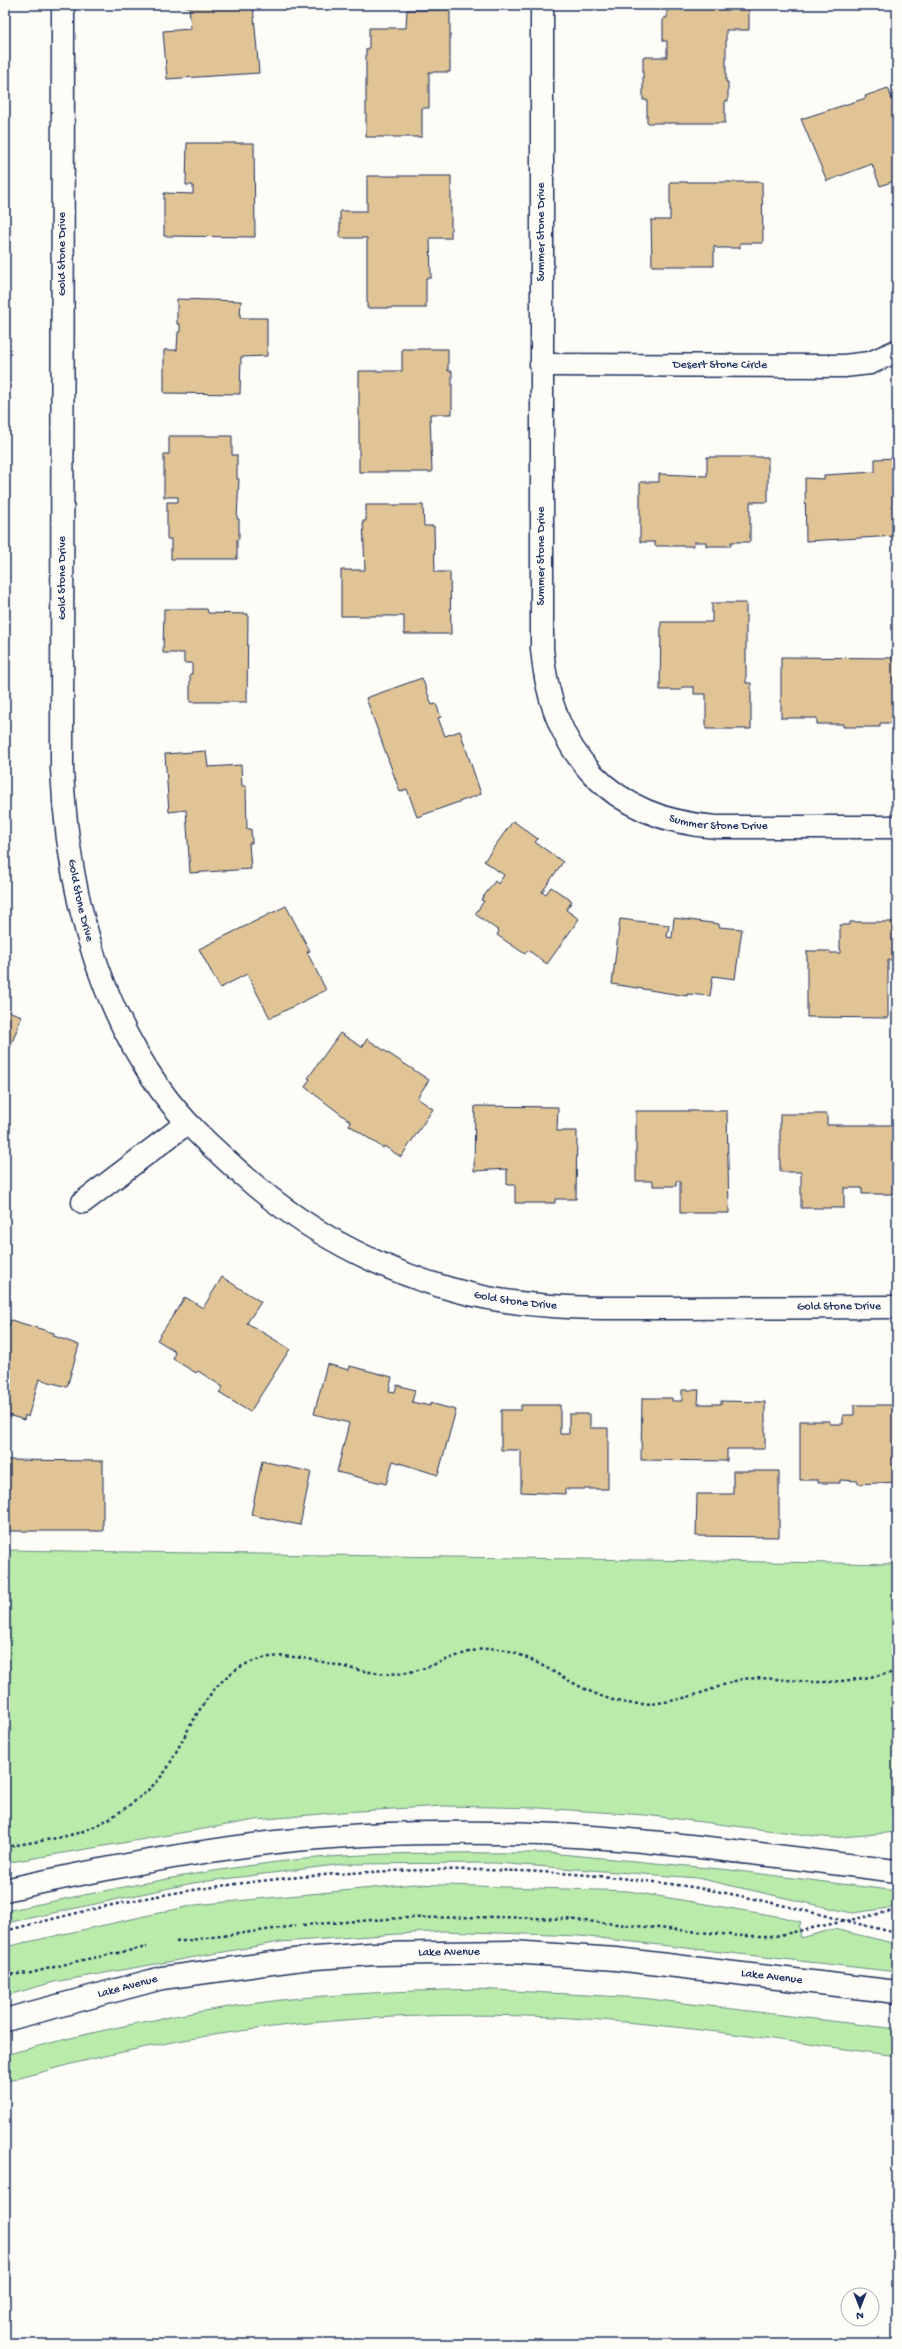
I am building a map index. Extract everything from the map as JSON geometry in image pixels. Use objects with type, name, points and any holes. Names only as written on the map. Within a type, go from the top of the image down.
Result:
[{"type":"street","name":"Gold Stone Drive","points":[[63,5],[62,769],[64,822],[72,875],[84,926],[99,973],[137,1054],[160,1090],[187,1123],[258,1188],[298,1219],[341,1245],[391,1268],[440,1286],[490,1298],[572,1307],[897,1307]]},
{"type":"street","name":"Summer Stone Drive","points":[[542,5],[542,649],[544,678],[552,707],[564,734],[579,758],[598,780],[620,798],[642,810],[666,820],[691,826],[716,828],[897,827]]},
{"type":"street","name":"Desert Stone Circle","points":[[541,365],[844,366],[870,363],[897,351]]},
{"type":"street","points":[[83,1202],[187,1123]]},
{"type":"street","points":[[5,1890],[71,1875],[215,1850],[278,1842],[361,1836],[496,1833],[560,1835],[633,1840],[897,1871]]},
{"type":"street","name":"Lake Avenue","points":[[5,2020],[162,1978],[294,1960],[372,1954],[512,1952],[616,1959],[897,1992]]},
{"type":"path","points":[[5,1847],[76,1834],[108,1818],[138,1797],[164,1774],[204,1700],[215,1688],[230,1674],[248,1662],[272,1657],[298,1659],[364,1671],[404,1673],[484,1648],[508,1651],[586,1690],[622,1702],[648,1704],[690,1696],[742,1679],[827,1682],[897,1672]]},
{"type":"path","points":[[5,1931],[146,1898],[221,1886],[346,1874],[424,1870],[571,1874],[646,1881],[759,1900],[897,1933]]},
{"type":"green space","points":[[5,1550],[897,1564],[897,1832],[832,1838],[645,1815],[539,1808],[444,1806],[342,1812],[256,1820],[5,1863]]},
{"type":"green space","points":[[549,1853],[730,1870],[897,1891],[897,1907],[852,1913],[697,1878],[495,1863],[343,1864],[193,1883],[11,1922],[10,1910],[176,1877],[243,1866],[311,1858],[379,1854]]},
{"type":"green space","points":[[414,1884],[628,1891],[782,1917],[801,1922],[799,1927],[801,1938],[834,1929],[897,1944],[897,1972],[580,1936],[443,1931],[280,1942],[54,1982],[5,1996],[5,1947],[195,1905]]},
{"type":"green space","points":[[477,1989],[642,1998],[897,2029],[897,2056],[727,2033],[598,2020],[496,2015],[438,2016],[320,2022],[261,2028],[145,2047],[78,2062],[5,2082],[5,2055],[73,2037],[142,2022],[246,2004],[281,2000],[354,1994]]},
{"type":"building","points":[[186,5],[253,5],[259,73],[167,79],[163,31],[191,29],[189,6],[186,7]]},
{"type":"building","points":[[667,5],[717,5],[717,9],[749,9],[749,30],[726,30],[726,82],[728,82],[728,101],[725,101],[725,123],[647,123],[647,100],[643,100],[643,57],[667,57],[667,41],[663,41],[663,18],[667,18]]},
{"type":"building","points":[[407,10],[450,10],[450,72],[429,72],[429,108],[422,108],[422,137],[366,137],[366,49],[369,49],[369,28],[406,28]]},
{"type":"building","points":[[888,88],[897,112],[897,180],[880,186],[872,164],[827,181],[801,119],[866,98],[865,96]]},
{"type":"building","points":[[187,143],[254,143],[255,237],[164,236],[164,193],[193,194],[193,185],[186,185]]},
{"type":"building","points":[[367,176],[451,176],[451,238],[430,238],[431,278],[426,278],[426,308],[367,308],[367,238],[340,238],[340,211],[367,211]]},
{"type":"building","points":[[670,182],[762,182],[763,243],[740,243],[740,248],[717,248],[714,246],[714,266],[652,266],[651,220],[670,220]]},
{"type":"building","points":[[177,299],[241,301],[240,318],[267,318],[267,356],[241,357],[240,394],[164,393],[164,350],[177,350],[178,332],[180,332],[180,324],[177,324]]},
{"type":"building","points":[[402,349],[448,349],[448,371],[452,371],[452,414],[430,414],[432,472],[359,472],[359,371],[402,371]]},
{"type":"building","points":[[169,436],[232,436],[232,455],[237,455],[237,479],[239,479],[237,519],[239,519],[239,539],[237,539],[237,559],[171,559],[171,539],[167,539],[167,502],[178,502],[178,497],[164,497],[164,454],[169,454]]},
{"type":"building","points":[[707,457],[768,457],[768,502],[750,502],[750,542],[731,542],[731,546],[706,546],[706,542],[694,542],[694,546],[655,546],[655,542],[640,542],[640,482],[659,482],[659,474],[707,476]]},
{"type":"building","points":[[897,458],[897,536],[806,541],[805,478],[824,479],[824,475],[875,472],[875,459]]},
{"type":"building","points":[[366,505],[423,505],[424,526],[434,526],[435,572],[450,572],[451,634],[404,634],[404,616],[341,616],[341,570],[365,570],[363,521],[366,521]]},
{"type":"building","points":[[712,603],[746,603],[746,683],[751,683],[751,729],[706,729],[706,694],[694,694],[694,687],[682,687],[682,690],[660,690],[661,622],[712,622]]},
{"type":"building","points":[[164,609],[207,609],[208,613],[248,614],[247,702],[190,702],[190,674],[192,674],[192,663],[184,663],[184,653],[163,653]]},
{"type":"building","points":[[781,657],[897,658],[897,723],[880,723],[880,727],[843,727],[843,724],[817,724],[817,718],[781,718]]},
{"type":"building","points":[[422,678],[432,705],[436,704],[441,717],[438,718],[445,736],[460,731],[481,794],[417,817],[407,789],[400,792],[366,698]]},
{"type":"building","points":[[206,751],[208,767],[241,765],[242,786],[246,786],[247,829],[251,829],[252,843],[249,843],[251,869],[190,873],[186,810],[169,812],[165,754]]},
{"type":"building","points":[[513,821],[538,839],[535,842],[563,862],[542,892],[546,894],[551,887],[572,901],[566,910],[579,919],[547,964],[528,950],[525,954],[497,935],[499,931],[475,914],[484,901],[481,900],[495,881],[498,884],[504,875],[484,861]]},
{"type":"building","points":[[286,906],[310,951],[307,952],[326,990],[270,1018],[247,974],[220,988],[199,949]]},
{"type":"building","points":[[674,918],[719,924],[719,927],[742,929],[735,979],[713,976],[710,996],[687,994],[687,996],[612,984],[620,919],[669,925],[667,937],[672,938]]},
{"type":"building","points":[[850,922],[894,922],[894,960],[888,960],[888,1018],[807,1017],[807,951],[830,951],[830,953],[840,953],[840,925],[850,925]]},
{"type":"building","points":[[5,1010],[22,1016],[6,1058],[5,1057]]},
{"type":"building","points":[[340,1033],[362,1047],[367,1039],[429,1080],[417,1098],[433,1109],[401,1157],[384,1146],[383,1148],[349,1125],[351,1122],[305,1087],[310,1079],[308,1078]]},
{"type":"building","points":[[475,1106],[558,1107],[557,1131],[577,1131],[576,1199],[555,1199],[555,1203],[515,1203],[515,1185],[507,1185],[507,1169],[474,1171]]},
{"type":"building","points":[[636,1111],[727,1111],[729,1213],[680,1213],[680,1181],[676,1181],[676,1186],[653,1186],[653,1181],[636,1181]]},
{"type":"building","points":[[780,1114],[827,1114],[827,1125],[897,1125],[897,1194],[862,1194],[862,1188],[844,1188],[844,1208],[801,1208],[801,1172],[780,1172]]},
{"type":"building","points":[[222,1277],[261,1302],[247,1323],[290,1349],[250,1412],[219,1393],[223,1387],[198,1371],[196,1373],[173,1359],[175,1351],[157,1340],[185,1297],[203,1308]]},
{"type":"building","points":[[11,1320],[54,1333],[54,1336],[79,1345],[67,1387],[39,1379],[28,1417],[25,1415],[24,1420],[5,1414],[5,1335]]},
{"type":"building","points":[[327,1364],[349,1370],[350,1366],[392,1377],[389,1391],[395,1392],[397,1385],[415,1390],[412,1402],[430,1406],[430,1403],[456,1410],[438,1475],[393,1461],[386,1484],[337,1472],[349,1423],[314,1414]]},
{"type":"building","points":[[682,1390],[699,1390],[698,1404],[721,1404],[721,1401],[765,1402],[765,1449],[727,1449],[727,1461],[641,1460],[642,1398],[672,1398],[672,1401],[682,1401]]},
{"type":"building","points":[[521,1405],[560,1405],[560,1434],[569,1434],[569,1414],[590,1414],[590,1428],[608,1428],[608,1489],[565,1489],[565,1494],[521,1492],[521,1450],[501,1450],[501,1410],[521,1410]]},
{"type":"building","points":[[854,1405],[896,1405],[896,1482],[858,1484],[858,1481],[840,1480],[840,1483],[818,1483],[818,1480],[800,1480],[800,1421],[830,1421],[830,1424],[843,1424],[843,1415],[854,1415]]},
{"type":"building","points":[[5,1460],[103,1461],[103,1531],[5,1531]]},
{"type":"building","points":[[262,1461],[311,1472],[300,1525],[251,1515]]},
{"type":"building","points":[[733,1471],[779,1471],[779,1537],[696,1536],[697,1494],[733,1494]]}]
